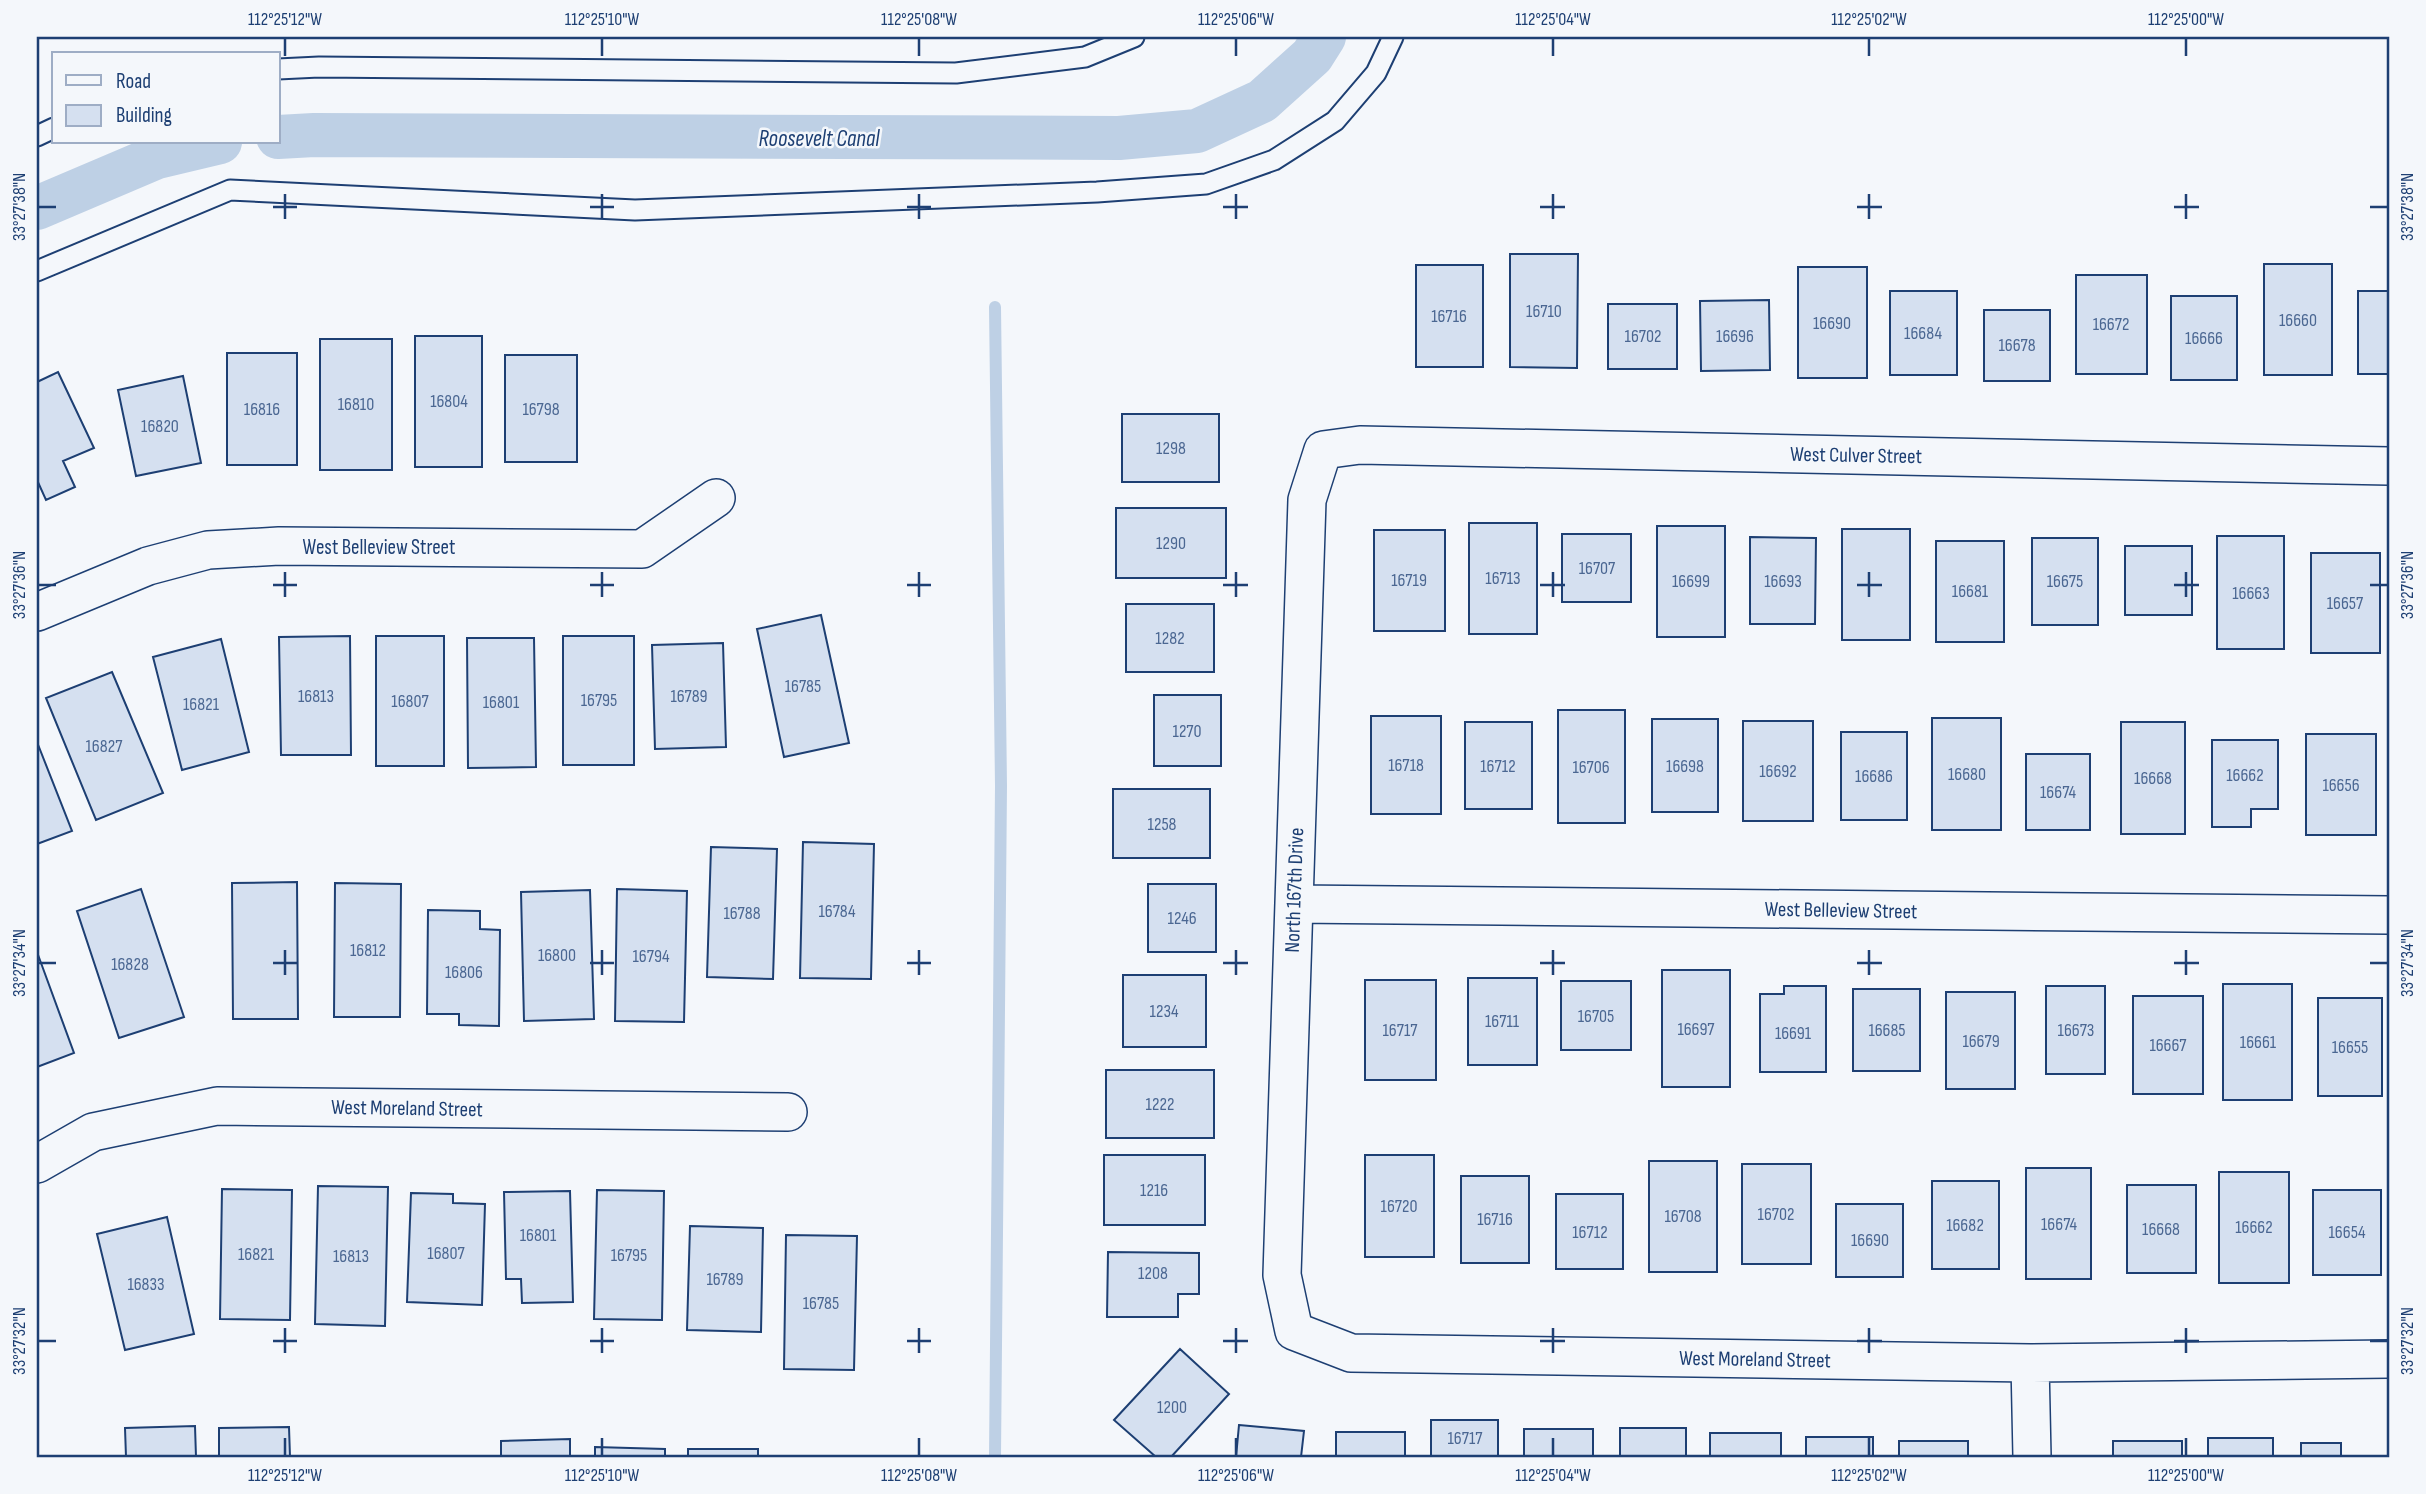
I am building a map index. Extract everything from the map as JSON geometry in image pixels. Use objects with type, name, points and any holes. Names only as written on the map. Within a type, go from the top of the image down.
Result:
[{"type":"street","name":"West Culver Street","points":[[1323,450],[1360,445],[2389,466]]},
{"type":"street","name":"North 167th Drive","points":[[1294,1331],[1282,1275],[1307,499],[1323,450]]},
{"type":"street","name":"West Belleview Street","points":[[37,612],[148,565],[208,550],[279,547],[642,549],[716,498]]},
{"type":"street","name":"West Belleview Street","points":[[1294,904],[2389,915]]},
{"type":"street","name":"West Moreland Street","points":[[37,1164],[93,1132],[217,1107],[788,1112]]},
{"type":"street","name":"West Moreland Street","points":[[1294,1331],[1351,1353],[2031,1363],[2389,1359]]},
{"type":"street","points":[[2031,1363],[2032,1457]]},
{"type":"lane","points":[[280,69],[319,67],[956,73],[1085,57],[1134,37]]},
{"type":"lane","points":[[37,271],[230,190],[635,210],[1097,192],[1206,184],[1274,160],[1335,121],[1376,73],[1393,37]]},
{"type":"building","points":[[1510,254],[1578,254],[1577,368],[1510,367]]},
{"type":"building","points":[[2264,264],[2332,264],[2332,375],[2264,375]]},
{"type":"building","points":[[1416,265],[1483,265],[1483,367],[1416,367]]},
{"type":"building","points":[[1798,267],[1867,267],[1867,378],[1798,378]]},
{"type":"building","points":[[2076,275],[2147,275],[2147,374],[2076,374]]},
{"type":"building","points":[[1890,291],[1957,291],[1957,375],[1890,375]]},
{"type":"building","points":[[2358,291],[2389,291],[2389,374],[2358,374]]},
{"type":"building","points":[[2171,296],[2237,296],[2237,380],[2171,380]]},
{"type":"building","points":[[1769,300],[1770,370],[1701,371],[1700,301]]},
{"type":"building","points":[[1608,304],[1677,304],[1677,369],[1608,369]]},
{"type":"building","points":[[1984,310],[2050,310],[2050,381],[1984,381]]},
{"type":"building","points":[[415,336],[482,336],[482,467],[415,467]]},
{"type":"building","points":[[320,339],[392,339],[392,470],[320,470]]},
{"type":"building","points":[[227,353],[297,353],[297,465],[227,465]]},
{"type":"building","points":[[505,355],[577,355],[577,462],[505,462]]},
{"type":"building","points":[[58,372],[94,448],[63,461],[75,487],[46,500],[37,480],[37,382]]},
{"type":"building","points":[[183,376],[201,463],[136,476],[118,390]]},
{"type":"building","points":[[1122,414],[1219,414],[1219,482],[1122,482]]},
{"type":"building","points":[[1116,508],[1226,508],[1226,578],[1116,578]]},
{"type":"building","points":[[1469,523],[1537,523],[1537,634],[1469,634]]},
{"type":"building","points":[[1657,526],[1725,526],[1725,637],[1657,637]]},
{"type":"building","points":[[1842,529],[1910,529],[1910,640],[1842,640]]},
{"type":"building","points":[[1374,530],[1445,530],[1445,631],[1374,631]]},
{"type":"building","points":[[1562,534],[1631,534],[1631,602],[1562,602]]},
{"type":"building","points":[[2217,536],[2284,536],[2284,649],[2217,649]]},
{"type":"building","points":[[1750,537],[1816,538],[1815,624],[1750,624]]},
{"type":"building","points":[[2032,538],[2098,538],[2098,625],[2032,625]]},
{"type":"building","points":[[1936,541],[2004,541],[2004,642],[1936,642]]},
{"type":"building","points":[[2125,546],[2192,546],[2192,615],[2125,615]]},
{"type":"building","points":[[2311,553],[2380,553],[2380,653],[2311,653]]},
{"type":"building","points":[[1126,604],[1214,604],[1214,672],[1126,672]]},
{"type":"building","points":[[821,615],[849,743],[784,757],[757,629]]},
{"type":"building","points":[[350,636],[351,755],[281,755],[279,637]]},
{"type":"building","points":[[376,636],[444,636],[444,766],[376,766]]},
{"type":"building","points":[[563,636],[634,636],[634,765],[563,765]]},
{"type":"building","points":[[467,638],[534,638],[536,767],[468,768]]},
{"type":"building","points":[[221,639],[249,752],[182,770],[153,657]]},
{"type":"building","points":[[723,643],[726,747],[655,749],[652,645]]},
{"type":"building","points":[[112,672],[163,793],[96,820],[46,698]]},
{"type":"building","points":[[1154,695],[1221,695],[1221,766],[1154,766]]},
{"type":"building","points":[[1558,710],[1625,710],[1625,823],[1558,823]]},
{"type":"building","points":[[1371,716],[1441,716],[1441,814],[1371,814]]},
{"type":"building","points":[[1932,718],[2001,718],[2001,830],[1932,830]]},
{"type":"building","points":[[1652,719],[1718,719],[1718,812],[1652,812]]},
{"type":"building","points":[[1743,721],[1813,721],[1813,821],[1743,821]]},
{"type":"building","points":[[1465,722],[1532,722],[1532,809],[1465,809]]},
{"type":"building","points":[[2121,722],[2185,722],[2185,834],[2121,834]]},
{"type":"building","points":[[1841,732],[1907,732],[1907,820],[1841,820]]},
{"type":"building","points":[[2306,734],[2376,734],[2376,835],[2306,835]]},
{"type":"building","points":[[2212,740],[2278,740],[2278,809],[2251,809],[2251,827],[2212,827]]},
{"type":"building","points":[[37,742],[72,831],[37,844]]},
{"type":"building","points":[[2026,754],[2090,754],[2090,830],[2026,830]]},
{"type":"building","points":[[1113,789],[1210,789],[1210,858],[1113,858]]},
{"type":"building","points":[[803,842],[874,844],[871,979],[800,978]]},
{"type":"building","points":[[711,847],[777,849],[773,979],[707,977]]},
{"type":"building","points":[[297,882],[298,1019],[233,1019],[232,883]]},
{"type":"building","points":[[335,883],[401,884],[400,1017],[334,1017]]},
{"type":"building","points":[[1148,884],[1216,884],[1216,952],[1148,952]]},
{"type":"building","points":[[141,889],[184,1017],[119,1038],[77,911]]},
{"type":"building","points":[[617,889],[687,891],[684,1022],[615,1021]]},
{"type":"building","points":[[590,890],[594,1019],[524,1021],[521,892]]},
{"type":"building","points":[[428,910],[480,911],[480,929],[500,930],[499,1026],[459,1025],[459,1014],[427,1014]]},
{"type":"building","points":[[37,952],[74,1053],[37,1067]]},
{"type":"building","points":[[1662,970],[1730,970],[1730,1087],[1662,1087]]},
{"type":"building","points":[[1123,975],[1206,975],[1206,1047],[1123,1047]]},
{"type":"building","points":[[1468,978],[1537,978],[1537,1065],[1468,1065]]},
{"type":"building","points":[[1365,980],[1436,980],[1436,1080],[1365,1080]]},
{"type":"building","points":[[1561,981],[1631,981],[1631,1050],[1561,1050]]},
{"type":"building","points":[[2223,984],[2292,984],[2292,1100],[2223,1100]]},
{"type":"building","points":[[1784,986],[1826,986],[1826,1072],[1760,1072],[1760,994],[1784,994]]},
{"type":"building","points":[[2046,986],[2105,986],[2105,1074],[2046,1074]]},
{"type":"building","points":[[1853,989],[1920,989],[1920,1071],[1853,1071]]},
{"type":"building","points":[[1946,992],[2015,992],[2015,1089],[1946,1089]]},
{"type":"building","points":[[2133,996],[2203,996],[2203,1094],[2133,1094]]},
{"type":"building","points":[[2318,998],[2382,998],[2382,1096],[2318,1096]]},
{"type":"building","points":[[1106,1070],[1214,1070],[1214,1138],[1106,1138]]},
{"type":"building","points":[[1104,1155],[1205,1155],[1205,1225],[1104,1225]]},
{"type":"building","points":[[1365,1155],[1434,1155],[1434,1257],[1365,1257]]},
{"type":"building","points":[[1649,1161],[1717,1161],[1717,1272],[1649,1272]]},
{"type":"building","points":[[1742,1164],[1811,1164],[1811,1264],[1742,1264]]},
{"type":"building","points":[[2026,1168],[2091,1168],[2091,1279],[2026,1279]]},
{"type":"building","points":[[2219,1172],[2289,1172],[2289,1283],[2219,1283]]},
{"type":"building","points":[[1461,1176],[1529,1176],[1529,1263],[1461,1263]]},
{"type":"building","points":[[1932,1181],[1999,1181],[1999,1269],[1932,1269]]},
{"type":"building","points":[[2127,1185],[2196,1185],[2196,1273],[2127,1273]]},
{"type":"building","points":[[318,1186],[388,1187],[385,1326],[315,1324]]},
{"type":"building","points":[[222,1189],[292,1190],[290,1320],[220,1319]]},
{"type":"building","points":[[597,1190],[664,1191],[662,1320],[594,1319]]},
{"type":"building","points":[[2313,1190],[2381,1190],[2381,1275],[2313,1275]]},
{"type":"building","points":[[570,1191],[573,1302],[522,1303],[521,1279],[506,1279],[504,1192]]},
{"type":"building","points":[[411,1193],[453,1194],[453,1203],[485,1204],[482,1305],[407,1302]]},
{"type":"building","points":[[1556,1194],[1623,1194],[1623,1269],[1556,1269]]},
{"type":"building","points":[[1836,1204],[1903,1204],[1903,1277],[1836,1277]]},
{"type":"building","points":[[167,1217],[194,1334],[125,1350],[97,1234]]},
{"type":"building","points":[[690,1226],[763,1228],[761,1332],[687,1330]]},
{"type":"building","points":[[786,1235],[857,1236],[854,1370],[784,1369]]},
{"type":"building","points":[[1108,1252],[1199,1253],[1199,1294],[1178,1294],[1178,1317],[1107,1317]]},
{"type":"building","points":[[1180,1349],[1229,1394],[1171,1457],[1156,1457],[1114,1420]]},
{"type":"building","points":[[1431,1420],[1498,1420],[1498,1457],[1431,1457]]},
{"type":"building","points":[[1239,1425],[1304,1431],[1301,1457],[1236,1457]]},
{"type":"building","points":[[195,1426],[196,1457],[126,1457],[125,1428]]},
{"type":"building","points":[[289,1427],[290,1457],[219,1457],[219,1428]]},
{"type":"building","points":[[1620,1428],[1686,1428],[1686,1457],[1620,1457]]},
{"type":"building","points":[[1524,1429],[1593,1429],[1593,1457],[1524,1457]]},
{"type":"building","points":[[1336,1432],[1405,1432],[1405,1457],[1336,1457]]},
{"type":"building","points":[[1710,1433],[1781,1433],[1781,1457],[1710,1457]]},
{"type":"building","points":[[1806,1437],[1873,1437],[1873,1457],[1806,1457]]},
{"type":"building","points":[[2208,1438],[2273,1438],[2273,1457],[2208,1457]]},
{"type":"building","points":[[570,1439],[570,1457],[501,1457],[501,1441]]},
{"type":"building","points":[[1899,1441],[1968,1441],[1968,1457],[1899,1457]]},
{"type":"building","points":[[2113,1441],[2182,1441],[2182,1457],[2113,1457]]},
{"type":"building","points":[[2301,1443],[2341,1443],[2341,1457],[2301,1457]]},
{"type":"building","points":[[595,1447],[665,1449],[665,1457],[595,1457]]},
{"type":"building","points":[[688,1449],[758,1449],[758,1457],[688,1457]]},
{"type":"waterway","name":"Roosevelt Canal","points":[[280,137],[1119,138],[1197,131],[1262,101],[1312,56],[1324,37]]},
{"type":"waterway","name":"Roosevelt Canal","points":[[37,208],[157,157],[212,144]]},
{"type":"waterway","points":[[995,307],[1001,786],[995,1457]]}]
